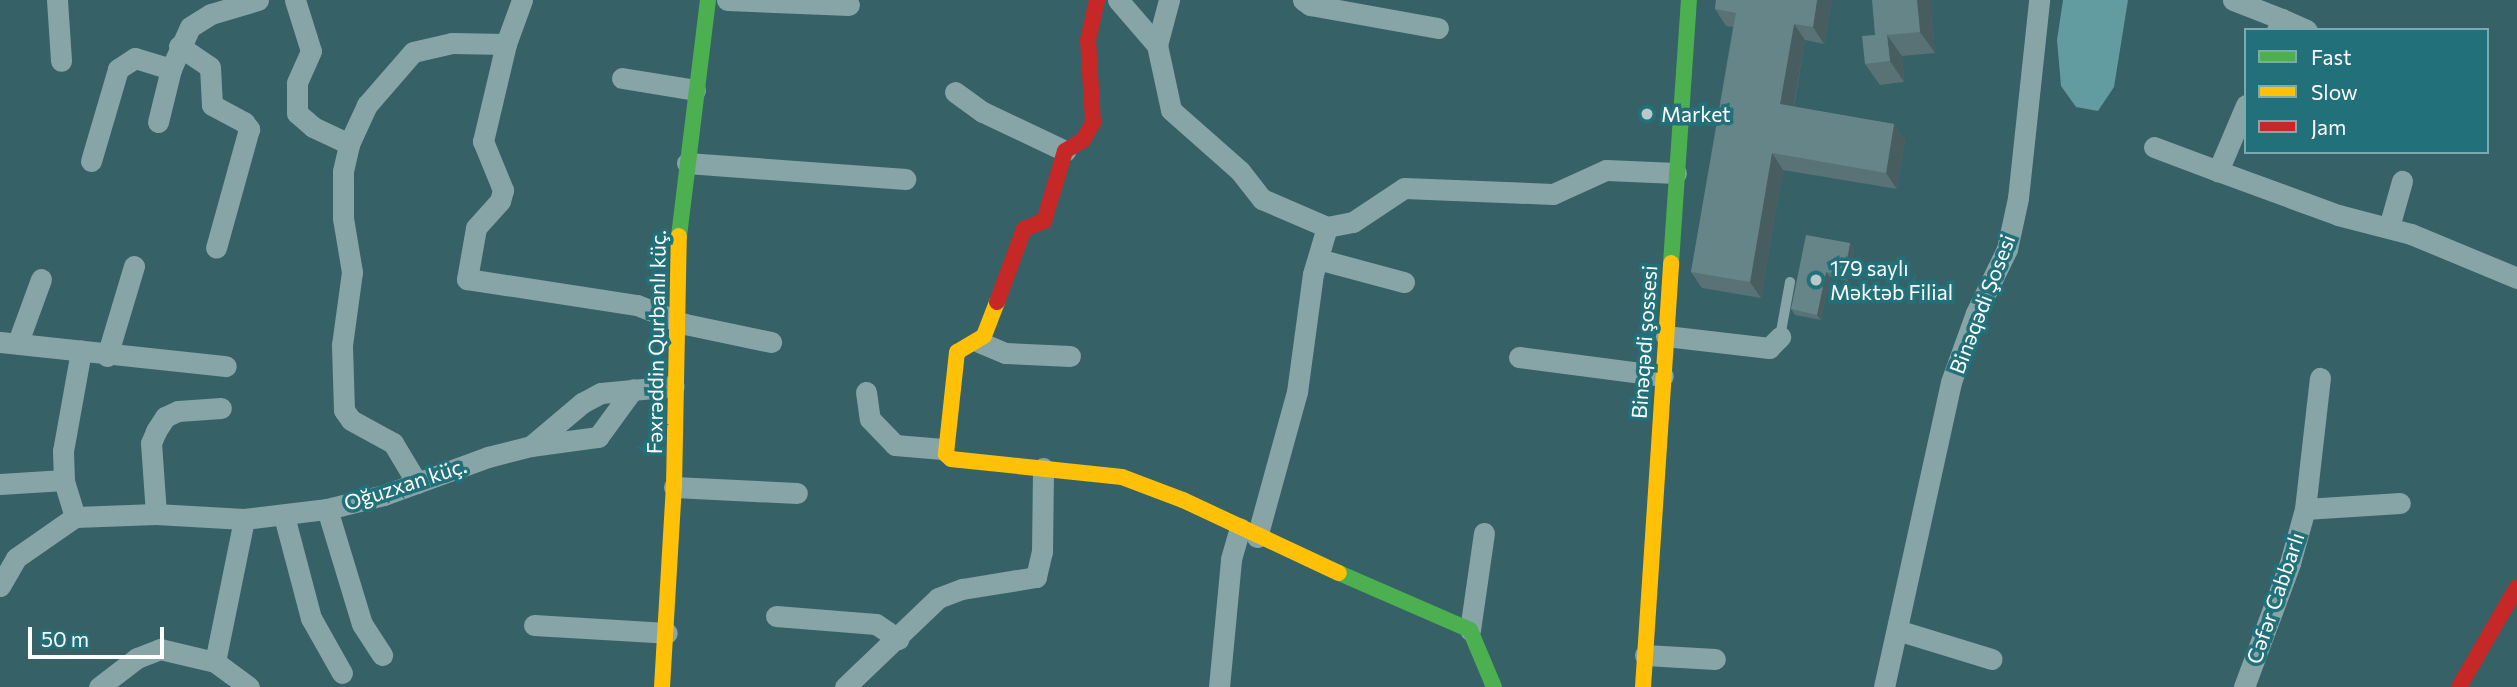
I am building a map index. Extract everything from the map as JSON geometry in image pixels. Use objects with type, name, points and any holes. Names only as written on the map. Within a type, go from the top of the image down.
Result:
[{"type":"street","points":[[57,0],[61,61]]},
{"type":"street","points":[[158,122],[171,69],[179,46],[190,27],[211,14],[258,0]]},
{"type":"street","points":[[295,0],[311,51],[297,83],[297,113],[313,127],[349,144]]},
{"type":"street","points":[[522,0],[506,44],[483,141],[503,190],[500,201],[476,228],[467,279],[637,305],[673,318],[771,342]]},
{"type":"street","name":"Fəxrəddin Qurbanlı küç.","points":[[662,687],[674,487],[673,318],[695,90],[708,0]]},
{"type":"street","points":[[727,0],[849,5]]},
{"type":"street","points":[[979,342],[1024,229],[1040,224],[1047,216],[1065,151],[1083,140],[1093,123],[1096,100],[1088,40],[1097,0]]},
{"type":"street","points":[[1118,0],[1157,45]]},
{"type":"street","points":[[1169,0],[1157,45],[1171,110],[1195,135],[1229,159],[1262,199],[1327,227],[1353,222],[1404,188],[1553,194],[1606,170],[1676,173]]},
{"type":"street","points":[[1303,0],[1310,5],[1438,28]]},
{"type":"street","name":"Binəqədi şossesi","points":[[1643,687],[1689,0]]},
{"type":"street","name":"Binəqədi Şosesi","points":[[1884,687],[1951,382],[1967,333],[2007,249],[2018,198],[2039,0]]},
{"type":"street","points":[[2232,0],[2279,24],[2298,28]]},
{"type":"street","points":[[418,483],[393,443],[351,420],[344,410],[342,345],[352,272],[343,218],[349,144],[367,105],[413,52],[452,43],[506,44]]},
{"type":"street","points":[[179,46],[209,67],[212,106],[244,122],[249,129],[216,248]]},
{"type":"street","points":[[91,161],[118,69],[135,58],[171,69]]},
{"type":"street","points":[[622,78],[695,90]]},
{"type":"street","points":[[955,92],[983,112],[1065,151]]},
{"type":"street","points":[[2218,171],[2244,110]]},
{"type":"street","points":[[2154,147],[2338,215],[2389,227],[2517,278]]},
{"type":"street","points":[[687,163],[905,179]]},
{"type":"street","points":[[2389,227],[2402,181]]},
{"type":"street","points":[[1219,687],[1231,559],[1249,533],[1297,392],[1318,259],[1327,227]]},
{"type":"street","points":[[1318,259],[1404,282]]},
{"type":"street","points":[[107,356],[134,266]]},
{"type":"street","points":[[41,279],[9,342],[107,356],[226,366]]},
{"type":"street","points":[[1666,336],[1769,348],[1780,337]]},
{"type":"street","points":[[943,449],[957,352],[962,345],[979,342],[1005,353],[1070,356]]},
{"type":"street","points":[[0,586],[16,558],[75,517],[64,480],[68,411],[81,351]]},
{"type":"street","points":[[1519,357],[1663,376]]},
{"type":"street","name":"Cəfər Cabbarlı","points":[[2244,687],[2290,563],[2305,509],[2320,378]]},
{"type":"street","name":"Oğuzxan küç.","points":[[75,517],[156,514],[244,519],[327,509],[531,446],[582,403],[601,394],[674,386]]},
{"type":"street","points":[[531,446],[598,437],[634,389]]},
{"type":"street","points":[[866,392],[870,419],[895,445],[943,449],[951,458],[1078,470],[1148,485],[1249,533],[1470,629]]},
{"type":"street","points":[[156,514],[151,443],[156,431],[166,417],[178,411],[221,408]]},
{"type":"street","points":[[845,687],[898,639],[926,608],[951,592],[1036,577],[1042,552],[1043,468]]},
{"type":"street","points":[[0,484],[64,480]]},
{"type":"street","points":[[674,487],[797,493]]},
{"type":"street","name":"Cəfər Cabbarlı","points":[[2305,509],[2400,503]]},
{"type":"street","points":[[327,509],[362,624],[382,655]]},
{"type":"street","points":[[285,516],[311,618],[342,673]]},
{"type":"street","points":[[215,662],[244,519]]},
{"type":"street","points":[[1484,533],[1470,629],[1494,687]]},
{"type":"street","points":[[2459,687],[2517,587]]},
{"type":"street","points":[[776,616],[876,624],[898,639]]},
{"type":"street","points":[[534,625],[667,633]]},
{"type":"street","points":[[1897,630],[1992,659]]},
{"type":"street","points":[[99,687],[148,652],[181,652],[215,662],[249,687]]},
{"type":"street","points":[[1645,655],[1715,659]]},
{"type":"lane","points":[[1780,337],[1790,282]]},
{"type":"water","points":[[2063,0],[2128,0],[2114,87],[2098,111],[2076,107],[2061,86],[2057,40]]},
{"type":"building","points":[[1716,0],[1817,0],[1813,27],[1794,24],[1780,104],[1894,124],[1886,173],[1772,153],[1750,282],[1691,272],[1736,13],[1715,9]]},
{"type":"building","points":[[1872,0],[1917,0],[1920,32],[1887,35],[1890,61],[1865,64],[1862,36],[1875,35]]},
{"type":"building","points":[[1806,235],[1850,243],[1844,275],[1826,272],[1817,315],[1791,309]]},
{"type":"traffic: fast","points":[[679,236],[708,0]]},
{"type":"traffic: fast","points":[[1671,263],[1689,0]]},
{"type":"traffic: fast","points":[[1339,573],[1470,630],[1494,687]]},
{"type":"traffic: slow","points":[[662,687],[674,487],[679,236]]},
{"type":"traffic: slow","points":[[1643,687],[1671,263]]},
{"type":"traffic: slow","points":[[997,302],[984,336],[957,352],[946,454],[951,459],[1122,477],[1183,500],[1339,573]]},
{"type":"traffic: jam","points":[[997,302],[1024,229],[1044,221],[1065,151],[1083,140],[1093,123],[1088,40],[1097,0]]},
{"type":"traffic: jam","points":[[2459,687],[2517,587]]},
{"type":"place","name":"Market","points":[[1647,114]]},
{"type":"place","name":"179 saylı Məktəb Filial","points":[[1816,280]]}]
